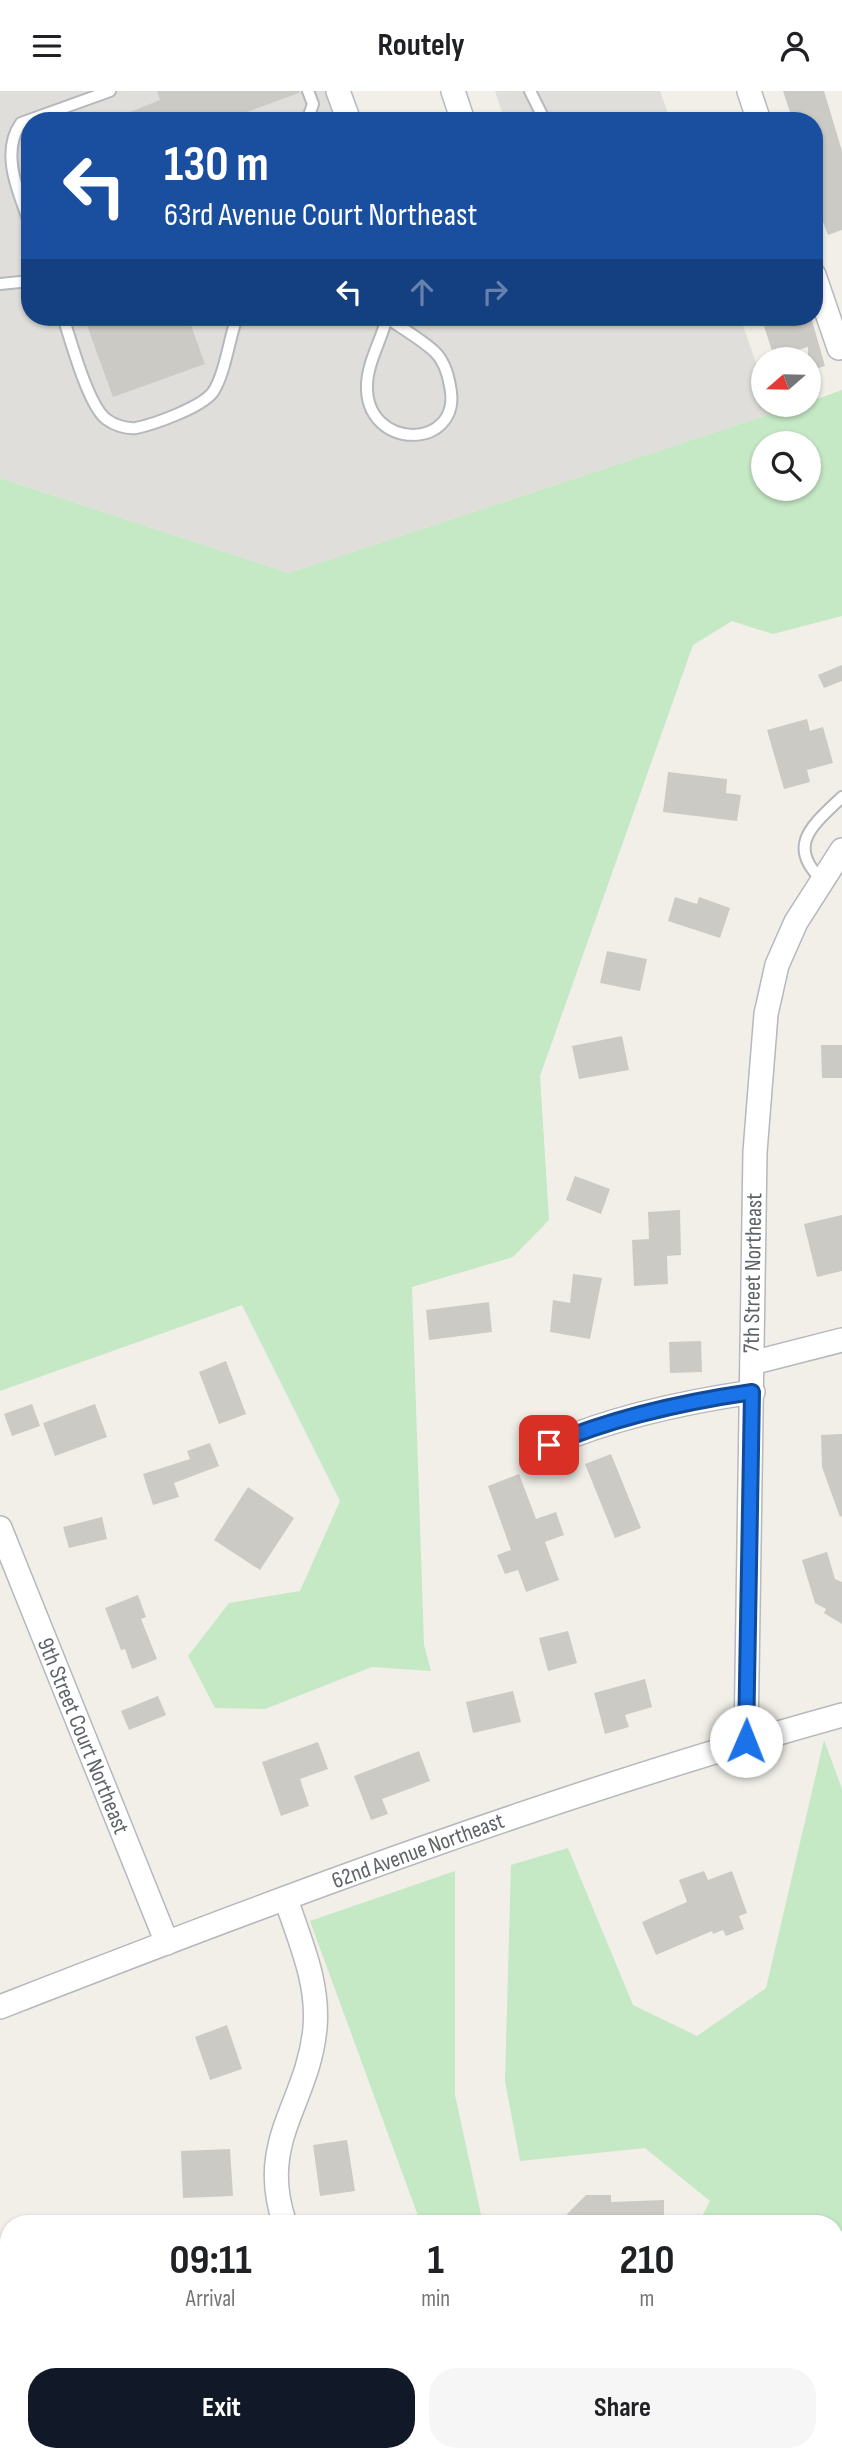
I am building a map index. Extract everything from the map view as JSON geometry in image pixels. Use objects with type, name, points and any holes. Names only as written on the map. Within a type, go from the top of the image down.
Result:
[{"type":"street","points":[[338,91],[346,112]]},
{"type":"street","points":[[453,91],[460,112]]},
{"type":"street","points":[[749,91],[756,112]]},
{"type":"street","points":[[823,301],[839,348]]},
{"type":"street","name":"7th Street Northeast","points":[[746,1741],[755,1153],[765,1014],[777,965],[796,922],[842,850]]},
{"type":"street","points":[[752,1363],[842,1340]]},
{"type":"street","points":[[549,1445],[592,1426],[701,1399],[752,1392]]},
{"type":"street","name":"9th Street Court Northeast","points":[[0,1528],[167,1943]]},
{"type":"street","name":"62nd Avenue Northeast","points":[[0,2007],[505,1818],[746,1741],[842,1715]]},
{"type":"street","points":[[283,2215],[277,2193],[277,2149],[313,2046],[316,2000],[313,1978],[286,1899]]},
{"type":"lane","points":[[52,112],[110,91]]},
{"type":"lane","points":[[308,91],[315,112]]},
{"type":"lane","points":[[530,91],[540,112]]},
{"type":"lane","points":[[310,112],[313,104]]},
{"type":"lane","points":[[21,123],[11,132],[7,159],[21,199]]},
{"type":"lane","points":[[0,284],[21,282]]},
{"type":"lane","points":[[66,326],[94,405],[106,419],[120,426],[135,428],[199,405],[212,394],[222,375],[227,345],[234,326]]},
{"type":"lane","points":[[384,326],[367,384],[374,414],[386,428],[401,434],[418,436],[431,432],[440,425],[450,409],[451,391],[447,373],[437,354],[399,326]]},
{"type":"lane","points":[[822,880],[810,869],[805,858],[805,838],[817,821],[842,797]]},
{"type":"shaded area","points":[[0,91],[325,91],[332,112],[21,112],[21,326],[743,326],[751,349],[751,417],[761,417],[289,573],[0,478]]},
{"type":"shaded area","points":[[495,91],[660,91],[668,112],[502,112]]},
{"type":"green space","points":[[842,390],[842,616],[773,634],[732,621],[693,645],[540,1076],[549,1220],[513,1257],[412,1287],[424,1645],[431,1671],[372,1667],[265,1709],[215,1708],[188,1656],[229,1603],[300,1591],[340,1501],[242,1305],[0,1391],[0,478],[289,573],[761,417],[821,417],[821,398]]},
{"type":"green space","points":[[824,1740],[842,1789],[842,2215],[703,2215],[710,2201],[645,2148],[520,2161],[505,2081],[511,1865],[568,1848],[633,2005],[697,2036],[766,1988]]},
{"type":"green space","points":[[455,1871],[455,2095],[481,2215],[418,2215],[310,1921]]},
{"type":"building","points":[[157,91],[299,91],[247,112],[130,112],[160,100]]},
{"type":"building","points":[[783,91],[824,91],[842,151],[842,230],[828,235],[823,222],[823,112],[790,112]]},
{"type":"building","points":[[87,326],[191,326],[205,364],[113,397]]},
{"type":"building","points":[[764,326],[814,326],[820,347],[771,347]]},
{"type":"building","points":[[842,665],[842,681],[824,688],[818,675]]},
{"type":"building","points":[[807,719],[810,731],[823,727],[833,763],[807,770],[810,782],[784,789],[767,730]]},
{"type":"building","points":[[668,772],[727,779],[726,793],[741,795],[737,821],[663,812]]},
{"type":"building","points":[[675,897],[697,904],[699,897],[730,908],[720,938],[668,921]]},
{"type":"building","points":[[607,951],[647,959],[640,991],[600,983]]},
{"type":"building","points":[[622,1036],[629,1070],[579,1079],[572,1046]]},
{"type":"building","points":[[821,1045],[842,1045],[842,1078],[822,1078]]},
{"type":"building","points":[[575,1176],[610,1189],[601,1214],[566,1200]]},
{"type":"building","points":[[680,1210],[681,1255],[667,1256],[668,1284],[634,1286],[632,1240],[649,1239],[648,1212]]},
{"type":"building","points":[[842,1215],[842,1271],[817,1277],[804,1224]]},
{"type":"building","points":[[573,1274],[602,1278],[590,1339],[550,1332],[553,1300],[570,1303]]},
{"type":"building","points":[[489,1302],[492,1332],[429,1340],[426,1310]]},
{"type":"building","points":[[701,1341],[702,1372],[670,1373],[669,1342]]},
{"type":"building","points":[[226,1361],[246,1414],[219,1424],[199,1372]]},
{"type":"building","points":[[32,1404],[40,1426],[12,1436],[4,1414]]},
{"type":"building","points":[[95,1404],[107,1437],[55,1456],[43,1423]]},
{"type":"building","points":[[842,1434],[840,1517],[822,1467],[821,1435]]},
{"type":"building","points":[[210,1443],[219,1466],[174,1483],[179,1497],[153,1505],[143,1474],[190,1459],[187,1451]]},
{"type":"building","points":[[611,1454],[641,1528],[615,1538],[585,1464]]},
{"type":"building","points":[[519,1474],[536,1519],[556,1512],[564,1535],[545,1542],[559,1580],[526,1592],[518,1570],[505,1574],[497,1555],[511,1550],[488,1486]]},
{"type":"building","points":[[248,1487],[294,1518],[260,1570],[214,1540]]},
{"type":"building","points":[[102,1517],[107,1539],[69,1548],[63,1527]]},
{"type":"building","points":[[827,1552],[835,1579],[842,1582],[842,1624],[824,1613],[826,1609],[815,1603],[802,1560]]},
{"type":"building","points":[[138,1595],[146,1617],[141,1619],[157,1659],[132,1669],[125,1649],[121,1650],[105,1608]]},
{"type":"building","points":[[568,1631],[577,1663],[548,1671],[539,1638]]},
{"type":"building","points":[[645,1679],[652,1707],[625,1715],[629,1727],[605,1734],[594,1693]]},
{"type":"building","points":[[513,1691],[521,1722],[473,1733],[466,1702]]},
{"type":"building","points":[[158,1696],[166,1715],[129,1730],[121,1711]]},
{"type":"building","points":[[318,1742],[328,1769],[300,1779],[309,1806],[281,1816],[262,1762]]},
{"type":"building","points":[[419,1751],[430,1781],[382,1799],[388,1814],[371,1820],[354,1776]]},
{"type":"building","points":[[704,1871],[708,1880],[732,1871],[747,1913],[739,1916],[744,1929],[726,1936],[723,1930],[713,1934],[712,1931],[656,1955],[642,1922],[687,1902],[679,1880]]},
{"type":"building","points":[[227,2025],[242,2069],[210,2080],[195,2037]]},
{"type":"building","points":[[347,2140],[355,2191],[320,2196],[313,2145]]},
{"type":"building","points":[[230,2149],[233,2196],[183,2198],[181,2151]]},
{"type":"building","points":[[586,2195],[611,2195],[611,2202],[664,2200],[664,2215],[567,2214]]},
{"type":"route","points":[[549,1445],[592,1426],[701,1399],[752,1392],[746,1741]]}]
